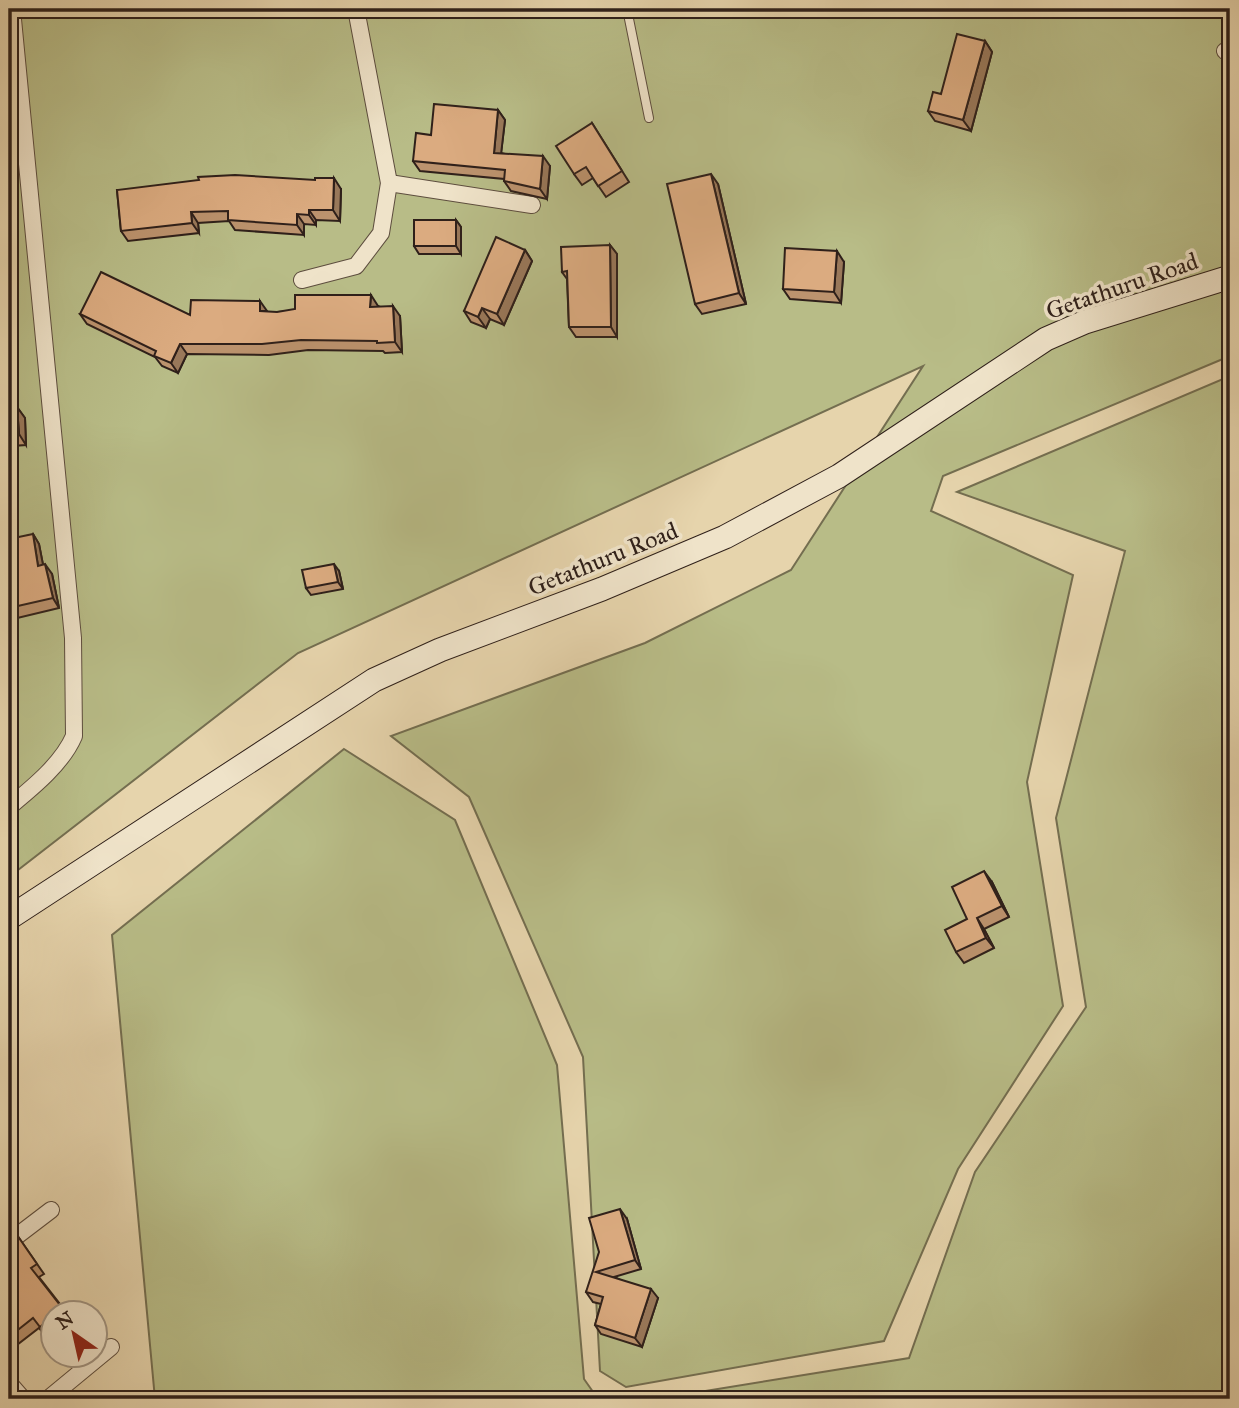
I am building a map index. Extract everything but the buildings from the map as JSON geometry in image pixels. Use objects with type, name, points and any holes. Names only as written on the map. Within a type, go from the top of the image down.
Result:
[{"type":"main road","name":"Getathuru Road","points":[[9,918],[374,680],[440,650],[602,589],[725,537],[839,476],[1045,339],[1085,322],[1230,277]]},
{"type":"street","points":[[9,807],[30,790],[69,747],[74,736],[73,638],[12,9]]},
{"type":"street","points":[[302,280],[356,266],[381,233],[389,183],[356,9]]},
{"type":"street","points":[[389,183],[532,205]]},
{"type":"street","points":[[9,1242],[51,1210]]},
{"type":"street","points":[[48,1399],[111,1347]]},
{"type":"street","points":[[9,1383],[23,1399]]},
{"type":"lane","points":[[626,9],[649,118]]},
{"type":"green space","points":[[9,9],[1230,9],[1230,356],[943,476],[931,511],[1073,575],[1027,782],[1063,1006],[958,1169],[884,1341],[626,1387],[600,1371],[583,1057],[469,797],[391,736],[645,643],[791,570],[923,366],[298,653],[9,877]]},
{"type":"green space","points":[[1230,376],[1230,1399],[656,1399],[909,1358],[975,1172],[1086,1007],[1056,818],[1125,551],[957,492]]},
{"type":"green space","points":[[344,749],[455,820],[557,1065],[584,1379],[598,1399],[155,1399],[112,935]]}]
